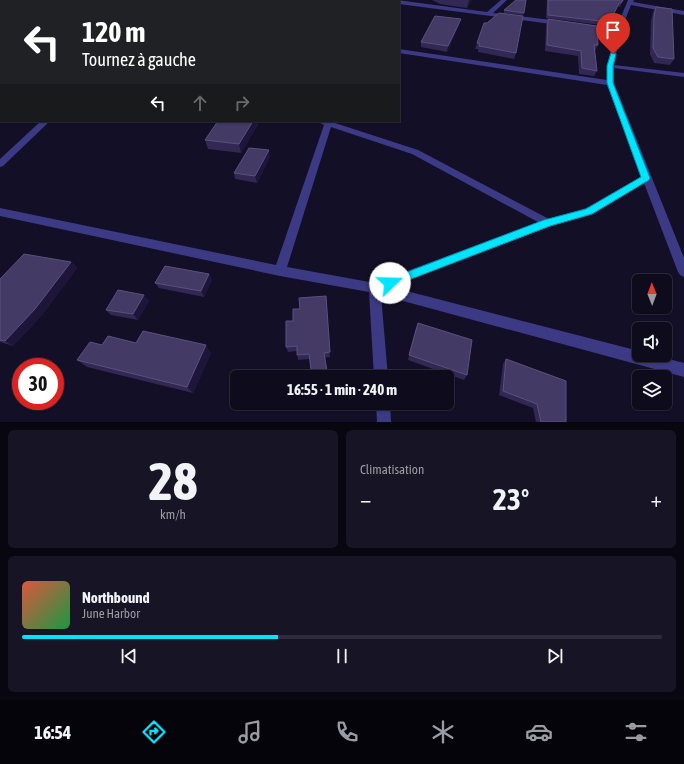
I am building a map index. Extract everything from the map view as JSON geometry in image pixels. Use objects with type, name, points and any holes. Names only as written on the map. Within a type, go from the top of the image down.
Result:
[{"type":"street","points":[[488,14],[504,0]]},
{"type":"street","points":[[408,1],[488,14],[565,24]]},
{"type":"street","points":[[684,13],[630,2],[619,31],[610,66],[610,83],[684,272]]},
{"type":"street","points":[[580,26],[619,31]]},
{"type":"street","points":[[400,51],[610,83]]},
{"type":"street","points":[[610,66],[684,75]]},
{"type":"street","points":[[0,164],[45,122]]},
{"type":"street","points":[[280,271],[326,122]]},
{"type":"street","points":[[329,122],[415,152],[548,223]]},
{"type":"street","points":[[375,288],[548,223],[589,211],[646,178]]},
{"type":"street","points":[[0,212],[280,271],[375,288],[684,370]]},
{"type":"street","points":[[375,288],[381,370]]},
{"type":"street","points":[[383,410],[384,422]]},
{"type":"building","points":[[516,0],[526,0],[524,13],[504,10]]},
{"type":"building","points":[[548,0],[623,0],[619,3],[610,22],[548,15]]},
{"type":"building","points":[[656,7],[672,9],[674,59],[658,57],[653,48],[654,16]]},
{"type":"building","points":[[499,13],[523,16],[516,53],[479,46],[480,44],[477,43],[484,23],[487,23]]},
{"type":"building","points":[[435,16],[461,19],[448,46],[421,42]]},
{"type":"building","points":[[548,19],[597,26],[598,45],[594,45],[597,71],[582,68],[581,51],[547,45]]},
{"type":"building","points":[[217,122],[252,122],[239,144],[205,140]]},
{"type":"building","points":[[249,148],[269,150],[255,176],[234,173]]},
{"type":"building","points":[[24,254],[71,262],[35,309],[5,341],[0,340],[0,279]]},
{"type":"building","points":[[165,266],[209,274],[201,291],[155,283]]},
{"type":"building","points":[[118,290],[144,295],[133,314],[106,310]]},
{"type":"building","points":[[326,296],[330,352],[324,353],[327,370],[311,370],[309,354],[297,355],[297,346],[286,347],[286,321],[293,321],[293,309],[300,309],[299,298]]},
{"type":"building","points":[[418,323],[472,340],[467,375],[409,355]]},
{"type":"building","points":[[143,331],[206,345],[187,387],[77,360],[90,342],[102,345],[108,336],[136,343]]},
{"type":"building","points":[[506,359],[566,381],[566,422],[541,422],[537,404],[503,391]]},
{"type":"route","points":[[390,283],[548,223],[589,211],[646,178],[610,83],[610,66],[613,54]]}]
